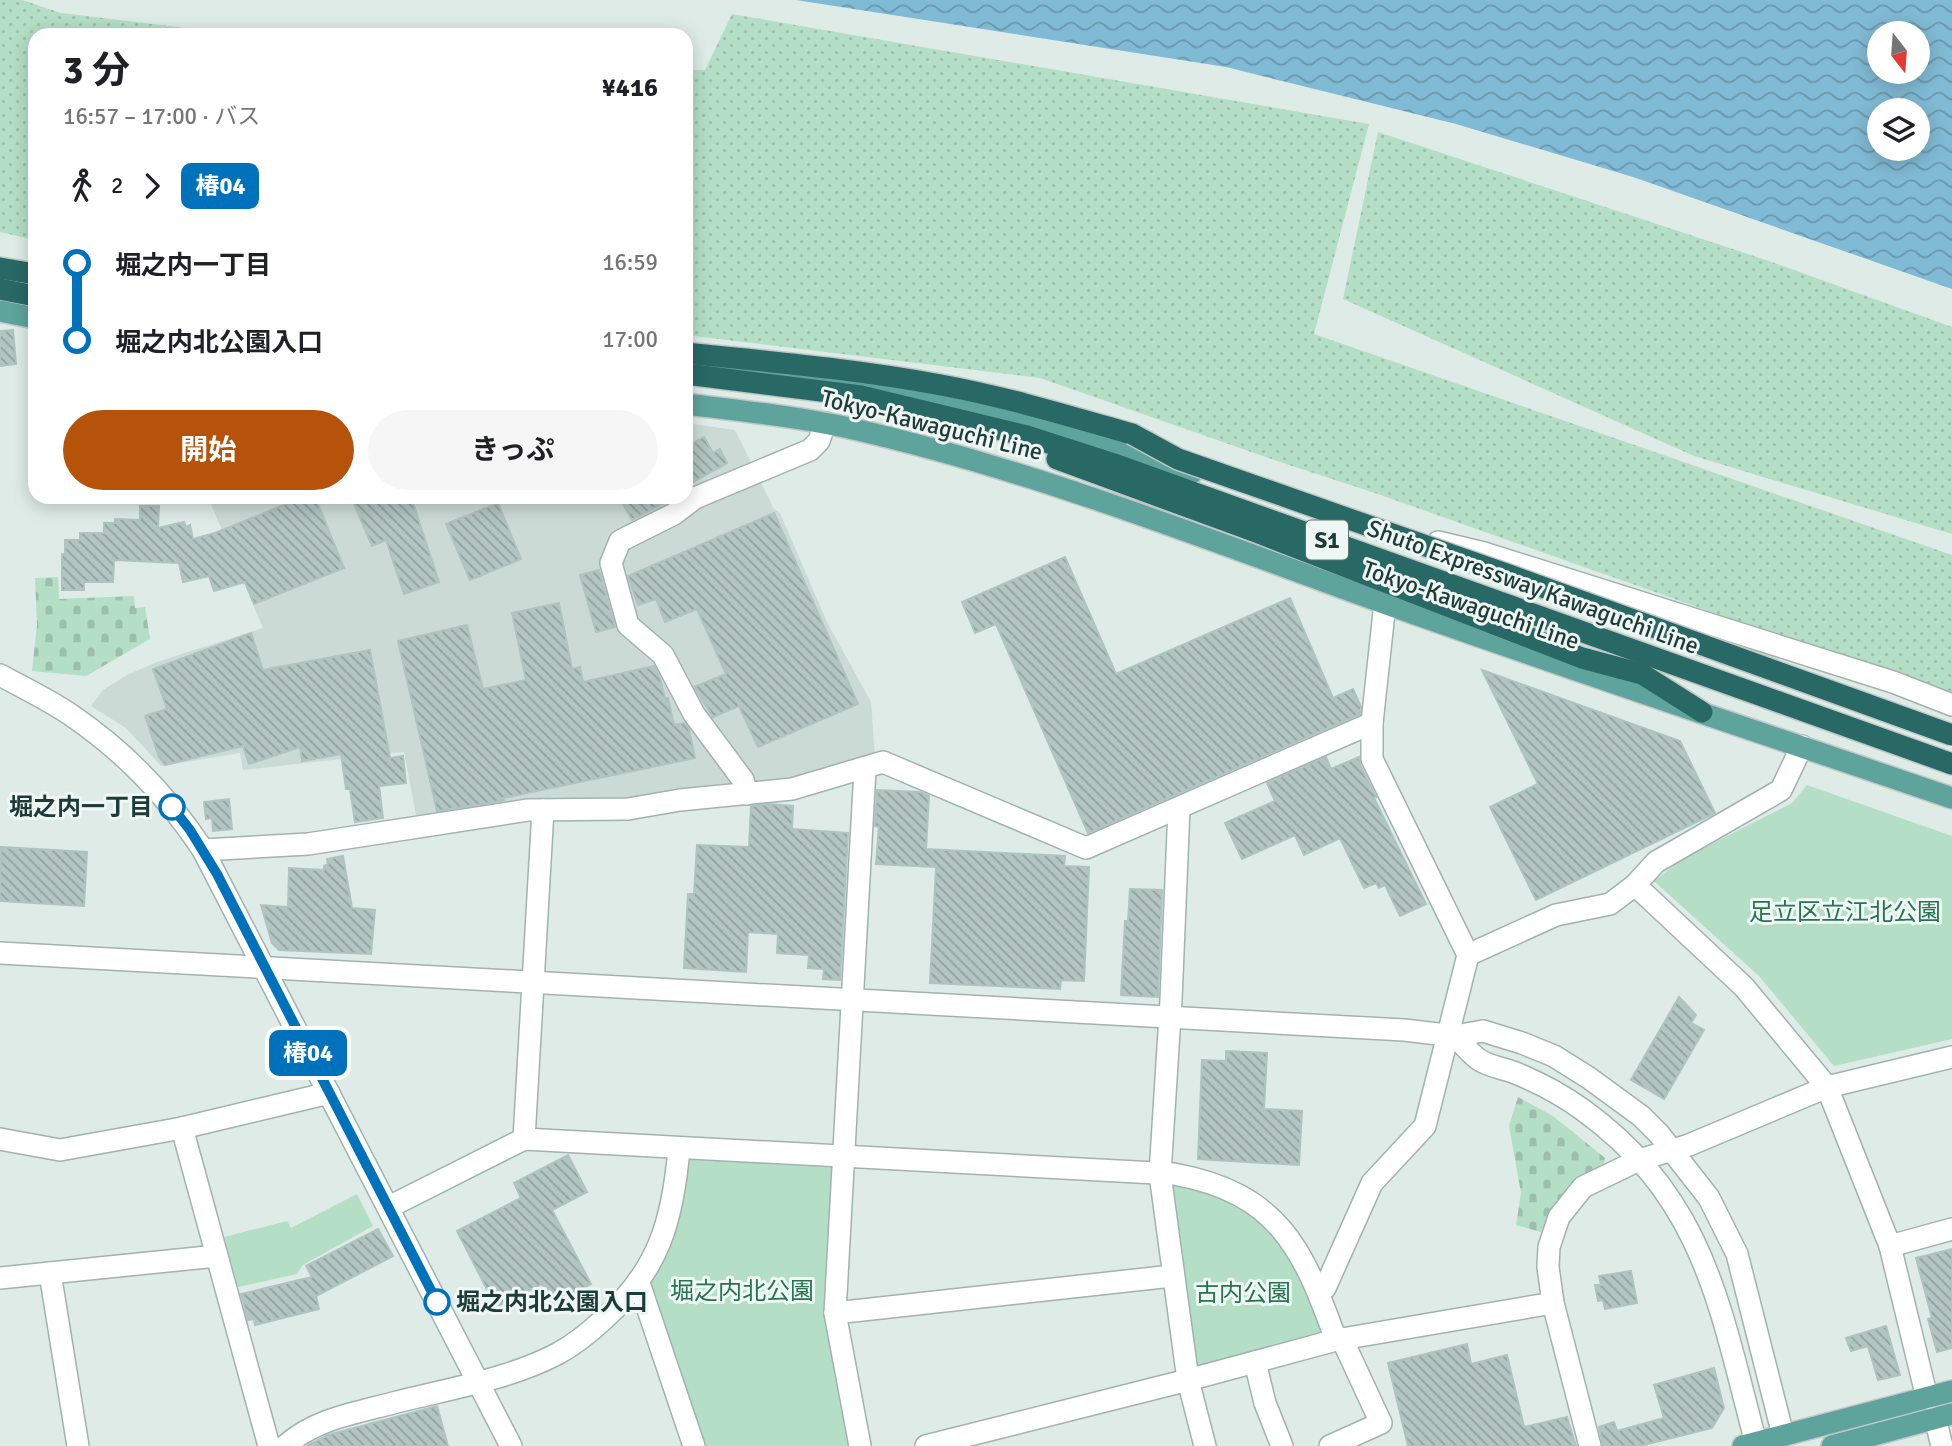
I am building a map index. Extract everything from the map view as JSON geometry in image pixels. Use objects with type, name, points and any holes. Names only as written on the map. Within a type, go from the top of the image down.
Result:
[{"type":"highway","points":[[0,268],[28,273]]},
{"type":"highway","points":[[0,289],[28,295]]},
{"type":"highway","name":"Shuto Expressway Kawaguchi Line","points":[[693,354],[846,370],[943,385],[1045,409],[1132,434],[1952,727]]},
{"type":"highway","name":"Shuto Expressway Kawaguchi Line","points":[[693,375],[861,396],[1027,436],[1114,464],[1952,764]]},
{"type":"highway","points":[[934,412],[1583,658],[1642,674],[1702,712]]},
{"type":"highway","name":"S1","points":[[1132,434],[1178,459],[1471,561],[1952,735]]},
{"type":"main road","points":[[0,275],[28,281]]},
{"type":"main road","points":[[0,311],[28,317]]},
{"type":"main road","name":"Tokyo-Kawaguchi Line","points":[[693,363],[890,390],[1032,421],[1300,508],[1952,744]]},
{"type":"main road","name":"Tokyo-Kawaguchi Line","points":[[693,405],[825,423],[941,451],[1076,491],[1385,603],[1952,798]]},
{"type":"main road","points":[[1753,1445],[1782,1441],[1952,1391]]},
{"type":"main road","points":[[1832,1446],[1944,1416]]},
{"type":"street","points":[[693,500],[810,450],[819,441],[825,423]]},
{"type":"street","points":[[687,504],[674,514],[620,541],[611,563],[628,625],[663,655],[694,714],[743,780],[747,794]]},
{"type":"street","points":[[1300,508],[1484,553],[1893,681],[1952,705]]},
{"type":"street","points":[[1319,1292],[1325,1288],[1372,1183],[1425,1126],[1452,1036],[1468,955],[1372,759],[1372,723],[1385,603]]},
{"type":"street","points":[[0,676],[71,715],[128,759],[172,807],[203,850],[511,1446]]},
{"type":"street","points":[[203,850],[308,844],[543,810],[628,809],[680,800],[792,789],[883,762],[1086,848],[1372,723]]},
{"type":"street","points":[[1468,955],[1556,915],[1610,904],[1635,885],[1656,862],[1781,790],[1802,746]]},
{"type":"street","points":[[860,1446],[835,1313],[865,769]]},
{"type":"street","points":[[1179,808],[1160,1174],[1188,1380],[1205,1446]]},
{"type":"street","points":[[524,1139],[543,810]]},
{"type":"street","points":[[1635,885],[1744,987],[1827,1087],[1890,1245],[1927,1398]]},
{"type":"street","points":[[0,953],[1404,1030],[1452,1036],[1483,1031],[1554,1056],[1641,1116],[1709,1198],[1737,1254],[1782,1441]]},
{"type":"street","points":[[1452,1036],[1479,1060],[1537,1082],[1573,1104],[1618,1138],[1677,1209],[1705,1262],[1733,1351],[1753,1445]]},
{"type":"street","points":[[1590,1446],[1553,1303],[1548,1266],[1549,1247],[1559,1217],[1583,1187],[1639,1160],[1671,1150],[1827,1087],[1952,1057]]},
{"type":"street","points":[[0,1139],[60,1150],[182,1128],[329,1093]]},
{"type":"street","points":[[182,1128],[269,1446]]},
{"type":"street","points":[[389,1207],[524,1139],[1174,1174],[1208,1181],[1249,1200],[1286,1234],[1312,1275],[1339,1339],[1381,1423],[1330,1446]]},
{"type":"street","points":[[285,1446],[327,1420],[533,1364],[556,1354],[599,1324],[639,1283],[654,1256],[667,1224],[677,1180],[679,1148]]},
{"type":"street","points":[[1890,1245],[1952,1229]]},
{"type":"street","points":[[0,1278],[217,1256]]},
{"type":"street","points":[[50,1273],[78,1446]]},
{"type":"street","points":[[835,1313],[1172,1276]]},
{"type":"street","points":[[639,1283],[694,1446]]},
{"type":"street","points":[[926,1446],[1339,1339],[1553,1303]]},
{"type":"street","points":[[1255,1362],[1265,1403],[1282,1446]]},
{"type":"street","points":[[1942,1446],[1944,1416]]},
{"type":"shaded area","points":[[693,424],[735,430],[774,509],[780,513],[827,622],[871,702],[875,757],[788,782],[417,820],[404,752],[243,770],[240,753],[161,766],[126,728],[91,706],[103,690],[127,675],[157,662],[263,628],[211,504],[693,504]]},
{"type":"green space","points":[[0,0],[22,0],[61,13],[186,28],[28,28],[28,238],[0,232]]},
{"type":"green space","points":[[732,14],[1369,124],[1314,334],[1952,555],[1952,697],[1040,378],[693,336],[693,70],[705,70]]},
{"type":"green space","points":[[1378,132],[1766,260],[1952,327],[1952,534],[1694,456],[1343,299]]},
{"type":"green space","points":[[58,577],[59,599],[134,596],[135,608],[145,607],[150,639],[86,676],[32,671],[37,625],[35,578]]},
{"type":"green space","name":"足立区立江北公園","points":[[1807,785],[1952,836],[1952,1039],[1834,1066],[1759,976],[1654,881],[1684,858],[1792,803]]},
{"type":"green space","points":[[1518,1097],[1553,1116],[1605,1158],[1603,1167],[1582,1177],[1566,1193],[1553,1212],[1544,1233],[1516,1225],[1521,1193],[1509,1126]]},
{"type":"green space","name":"堀之内北公園","points":[[691,1156],[832,1165],[835,1170],[852,1446],[703,1446],[648,1286],[684,1165]]},
{"type":"green space","name":"古内公園","points":[[1173,1182],[1214,1192],[1264,1223],[1293,1260],[1322,1332],[1319,1336],[1201,1366],[1192,1362],[1167,1188]]},
{"type":"green space","points":[[357,1194],[373,1226],[303,1265],[297,1274],[238,1287],[224,1237],[287,1221],[291,1228]]},
{"type":"water","points":[[796,0],[1952,0],[1952,289],[1633,177],[1456,124],[1226,67]]},
{"type":"building","points":[[13,330],[16,364],[0,366],[0,331]]},
{"type":"building","points":[[704,437],[713,453],[720,449],[727,463],[693,482],[693,443]]},
{"type":"building","points":[[286,504],[318,504],[344,568],[254,604],[245,582],[214,591],[209,576],[183,582],[179,563],[114,560],[113,582],[84,582],[84,590],[62,590],[62,554],[65,554],[65,540],[80,540],[80,533],[104,533],[104,523],[115,523],[115,519],[140,520],[140,506],[159,506],[158,528],[184,522],[186,527],[190,525],[193,539],[215,533]]},
{"type":"building","points":[[354,504],[413,504],[439,582],[404,594],[386,540],[372,546]]},
{"type":"building","points":[[498,504],[521,559],[470,580],[446,524]]},
{"type":"building","points":[[623,504],[662,504],[632,520]]},
{"type":"building","points":[[774,513],[858,704],[758,747],[739,706],[713,717],[694,687],[726,674],[697,609],[665,622],[656,599],[638,605],[628,576]]},
{"type":"building","points":[[1065,557],[1116,674],[1290,598],[1333,698],[1353,689],[1361,707],[1360,714],[1088,833],[996,624],[975,633],[962,602]]},
{"type":"building","points":[[599,570],[615,627],[596,632],[580,575]]},
{"type":"building","points":[[559,603],[572,669],[580,667],[583,682],[654,666],[665,698],[668,698],[674,725],[684,723],[689,729],[695,758],[503,798],[504,800],[495,802],[437,811],[398,641],[467,625],[483,689],[526,680],[512,613]]},
{"type":"building","points":[[251,633],[263,670],[370,650],[390,758],[403,756],[406,783],[379,786],[383,818],[355,822],[350,789],[346,789],[341,754],[302,761],[300,747],[249,764],[243,746],[165,765],[159,757],[145,716],[167,709],[153,669]]},
{"type":"building","points":[[1482,670],[1680,741],[1715,813],[1536,900],[1490,807],[1538,784]]},
{"type":"building","points":[[1326,757],[1331,769],[1359,757],[1360,765],[1376,797],[1374,798],[1426,904],[1400,916],[1385,885],[1379,888],[1376,883],[1364,888],[1340,838],[1304,855],[1295,835],[1242,859],[1225,823],[1275,801],[1267,783]]},
{"type":"building","points":[[877,790],[920,792],[929,796],[926,849],[1065,856],[1064,866],[1089,867],[1084,981],[1061,980],[1060,989],[930,983],[936,867],[876,864],[879,827],[875,826]]},
{"type":"building","points":[[229,799],[232,829],[213,831],[212,818],[206,819],[204,802]]},
{"type":"building","points":[[751,806],[793,806],[792,829],[848,833],[840,980],[823,979],[824,969],[808,968],[809,955],[777,953],[778,934],[748,932],[746,972],[684,968],[688,894],[694,894],[697,845],[749,847]]},
{"type":"building","points":[[1,847],[87,852],[84,906],[0,901]]},
{"type":"building","points":[[343,856],[352,908],[375,910],[371,954],[279,950],[272,943],[261,905],[288,907],[289,868],[324,870],[324,866],[328,864],[327,859]]},
{"type":"building","points":[[1130,889],[1162,890],[1158,997],[1121,995],[1125,921],[1128,921]]},
{"type":"building","points":[[1679,997],[1696,1015],[1691,1023],[1704,1030],[1664,1099],[1631,1080]]},
{"type":"building","points":[[1226,1051],[1267,1053],[1264,1109],[1302,1111],[1299,1165],[1198,1159],[1202,1060],[1226,1061]]},
{"type":"building","points":[[568,1155],[587,1192],[552,1210],[591,1284],[553,1304],[542,1284],[496,1307],[457,1231],[521,1198],[514,1183]]},
{"type":"building","points":[[378,1229],[393,1256],[316,1296],[319,1309],[255,1325],[254,1319],[248,1320],[241,1294],[312,1277],[306,1266]]},
{"type":"building","points":[[1952,1249],[1952,1348],[1937,1352],[1928,1319],[1932,1318],[1916,1258]]},
{"type":"building","points":[[1631,1271],[1637,1303],[1605,1309],[1603,1300],[1598,1301],[1595,1285],[1601,1285],[1599,1276]]},
{"type":"building","points":[[1886,1326],[1900,1375],[1878,1380],[1868,1346],[1851,1351],[1846,1338]]},
{"type":"building","points":[[1467,1344],[1471,1364],[1507,1355],[1524,1427],[1567,1417],[1576,1446],[1408,1446],[1388,1363]]},
{"type":"building","points":[[1714,1368],[1724,1408],[1712,1428],[1640,1446],[1603,1446],[1599,1427],[1614,1422],[1617,1431],[1664,1418],[1654,1385]]},
{"type":"building","points":[[437,1406],[448,1446],[307,1446],[328,1435]]},
{"type":"bus line","name":"椿04","points":[[172,807],[190,830],[217,874],[437,1302]]},
{"type":"place","name":"堀之内一丁目","points":[[172,807]]},
{"type":"place","name":"堀之内北公園入口","points":[[437,1302]]}]
